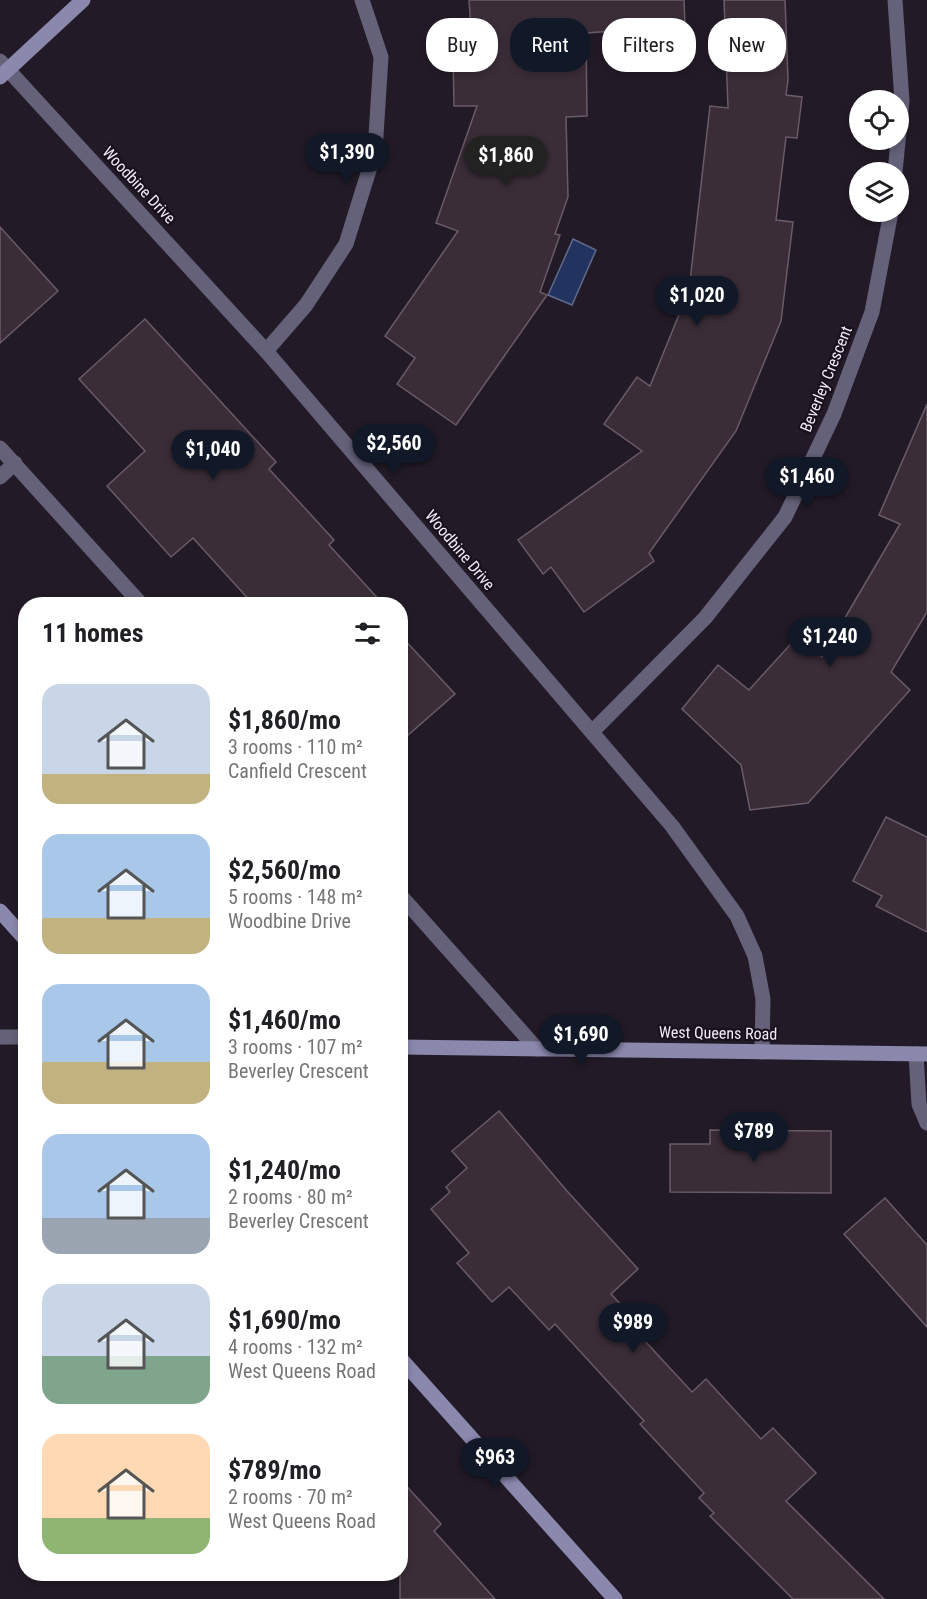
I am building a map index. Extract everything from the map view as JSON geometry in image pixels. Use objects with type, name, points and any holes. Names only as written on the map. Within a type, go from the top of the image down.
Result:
[{"type":"main road","points":[[3,69],[83,0]]},
{"type":"main road","points":[[0,911],[18,931]]},
{"type":"main road","name":"West Queens Road","points":[[408,1047],[922,1054]]},
{"type":"main road","points":[[408,1367],[615,1599]]},
{"type":"street","points":[[266,351],[306,305],[346,244],[375,151],[381,57],[362,0]]},
{"type":"street","points":[[895,0],[902,101],[896,162]]},
{"type":"street","name":"Woodbine Drive","points":[[3,69],[266,351],[672,826],[737,916],[755,956],[760,984],[762,1052]]},
{"type":"street","name":"Beverley Crescent","points":[[592,732],[705,618],[784,517],[834,414],[872,312],[889,222]]},
{"type":"street","points":[[0,448],[135,597]]},
{"type":"street","points":[[0,477],[15,463]]},
{"type":"street","points":[[408,904],[537,1049]]},
{"type":"street","points":[[0,1037],[18,1037]]},
{"type":"street","points":[[922,1054],[919,1104],[927,1123]]},
{"type":"water","points":[[573,239],[596,250],[572,305],[548,295]]},
{"type":"building","points":[[469,0],[684,0],[685,18],[602,18],[602,32],[590,33],[590,18],[510,18],[510,72],[586,72],[587,116],[566,117],[568,197],[555,234],[560,235],[540,292],[547,295],[456,425],[397,384],[415,358],[385,336],[458,231],[436,223],[477,106],[454,106],[453,72],[498,72],[498,18],[470,18]]},
{"type":"building","points":[[724,0],[785,0],[786,18],[725,18]]},
{"type":"building","points":[[786,27],[788,80],[786,95],[802,97],[797,138],[786,137],[776,220],[793,222],[781,321],[736,431],[649,553],[654,561],[584,612],[551,567],[543,574],[518,540],[642,451],[604,424],[637,377],[650,386],[689,290],[710,106],[728,108],[727,72],[786,72]]},
{"type":"building","points":[[0,227],[58,291],[0,343]]},
{"type":"building","points":[[145,319],[276,462],[269,469],[334,540],[329,545],[377,597],[247,597],[193,538],[171,557],[107,486],[145,451],[79,379]]},
{"type":"building","points":[[927,404],[927,612],[891,672],[910,690],[808,803],[750,810],[741,765],[682,709],[718,665],[749,690],[798,636],[822,657],[900,524],[879,515]]},
{"type":"building","points":[[408,644],[455,694],[408,735]]},
{"type":"building","points":[[886,817],[927,837],[927,932],[876,906],[882,896],[853,881]]},
{"type":"building","points":[[499,1111],[638,1269],[611,1294],[649,1335],[644,1340],[692,1392],[706,1379],[761,1439],[773,1428],[816,1473],[786,1501],[884,1599],[793,1599],[710,1516],[714,1513],[699,1498],[704,1493],[640,1424],[644,1421],[555,1324],[549,1330],[509,1287],[492,1302],[457,1263],[469,1253],[431,1209],[450,1192],[446,1187],[467,1168],[452,1151]]},
{"type":"building","points":[[710,1130],[831,1131],[831,1193],[670,1192],[670,1144],[710,1144]]},
{"type":"building","points":[[885,1198],[927,1245],[927,1327],[844,1234]]},
{"type":"building","points":[[408,1488],[441,1524],[434,1531],[495,1599],[400,1599],[400,1581],[408,1581]]}]
